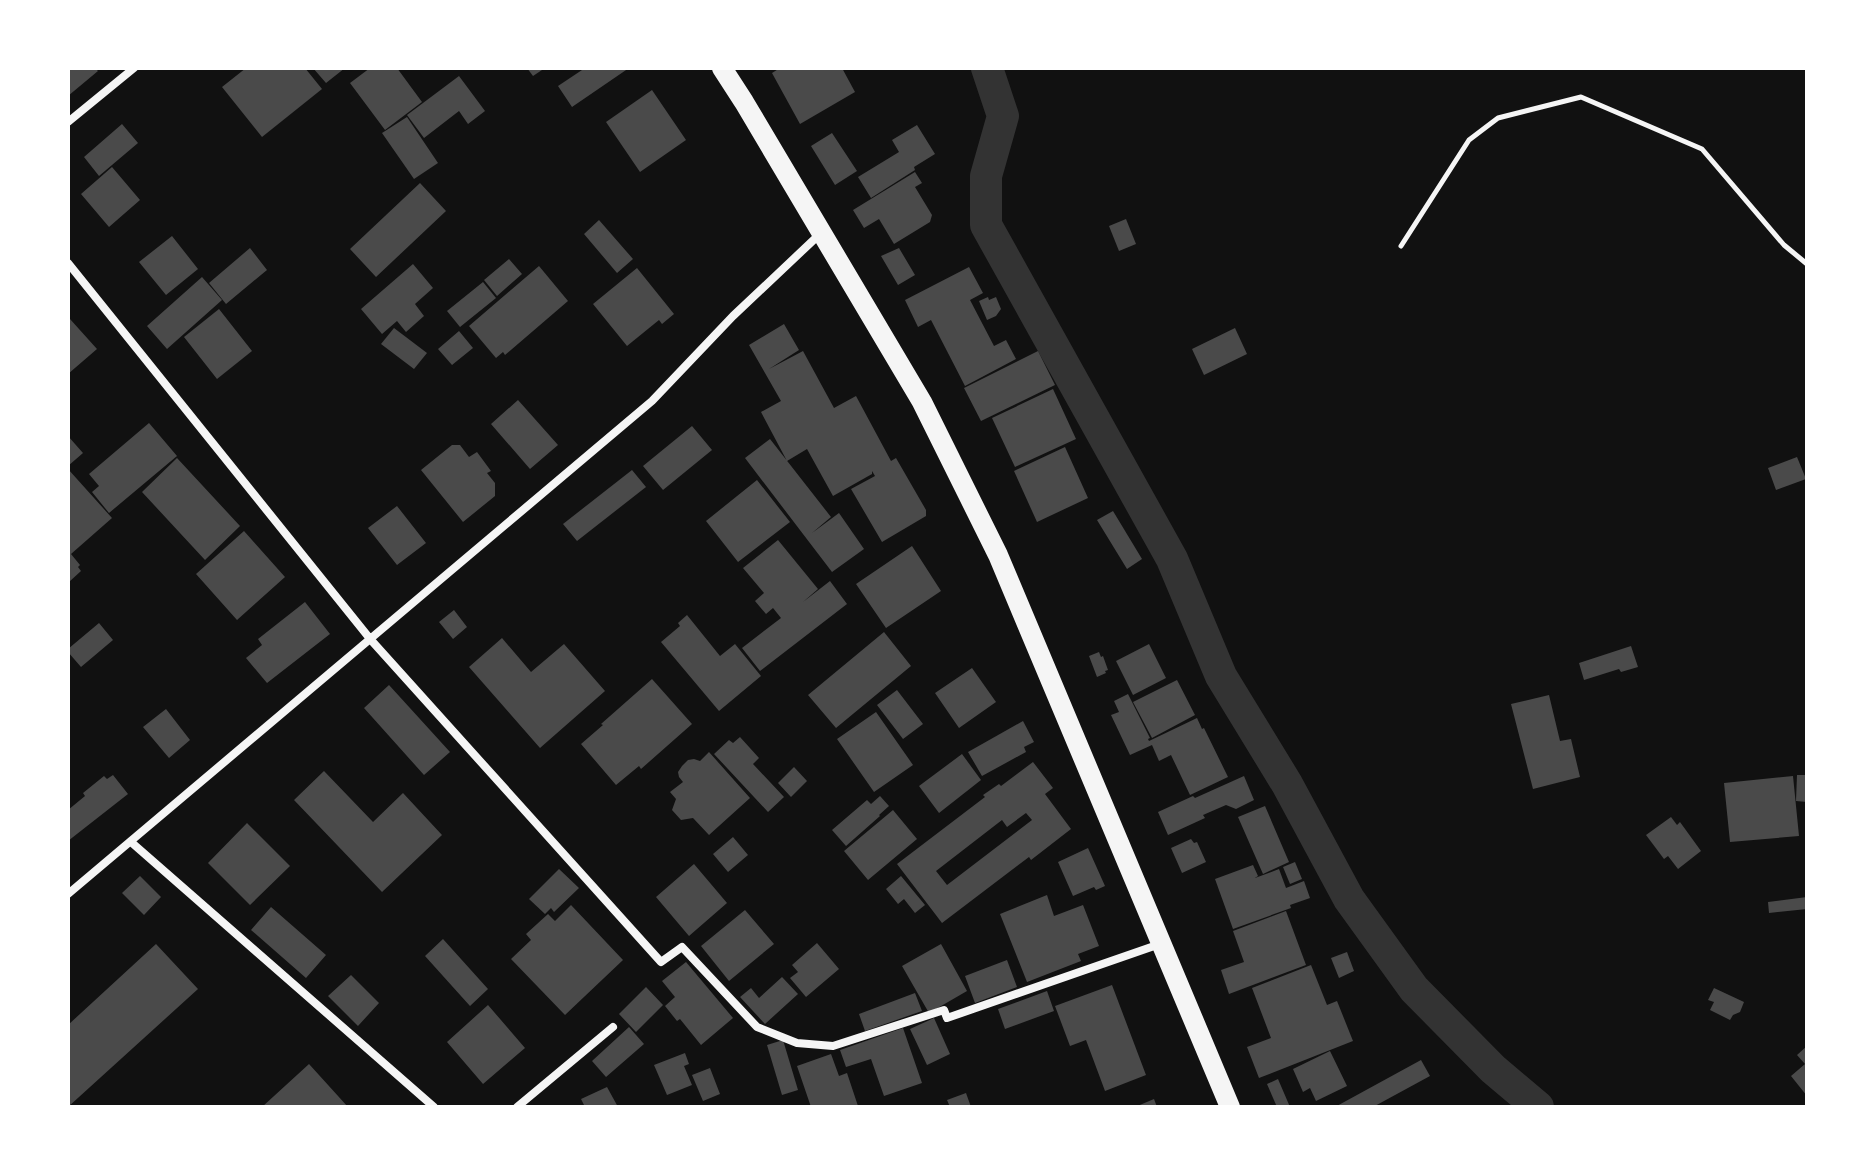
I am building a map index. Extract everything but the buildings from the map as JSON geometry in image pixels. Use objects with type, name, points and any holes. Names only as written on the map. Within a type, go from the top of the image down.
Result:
[{"type":"main road","points":[[722,68],[922,402],[998,555],[1230,1107]]},
{"type":"street","points":[[68,122],[134,68]]},
{"type":"street","points":[[68,894],[652,401],[733,316],[822,232]]},
{"type":"street","points":[[68,263],[371,640],[661,962],[682,947],[757,1027],[797,1043],[833,1046],[944,1010],[947,1018],[1161,944]]},
{"type":"street","points":[[131,842],[434,1107]]},
{"type":"street","points":[[517,1107],[613,1027]]},
{"type":"path","points":[[1401,246],[1469,140],[1498,118],[1581,97],[1702,149],[1784,245],[1807,264]]},
{"type":"waterway","points":[[987,68],[1003,116],[986,176],[986,225],[1172,559],[1221,676],[1287,784],[1349,899],[1414,989],[1493,1069],[1538,1107]]}]
